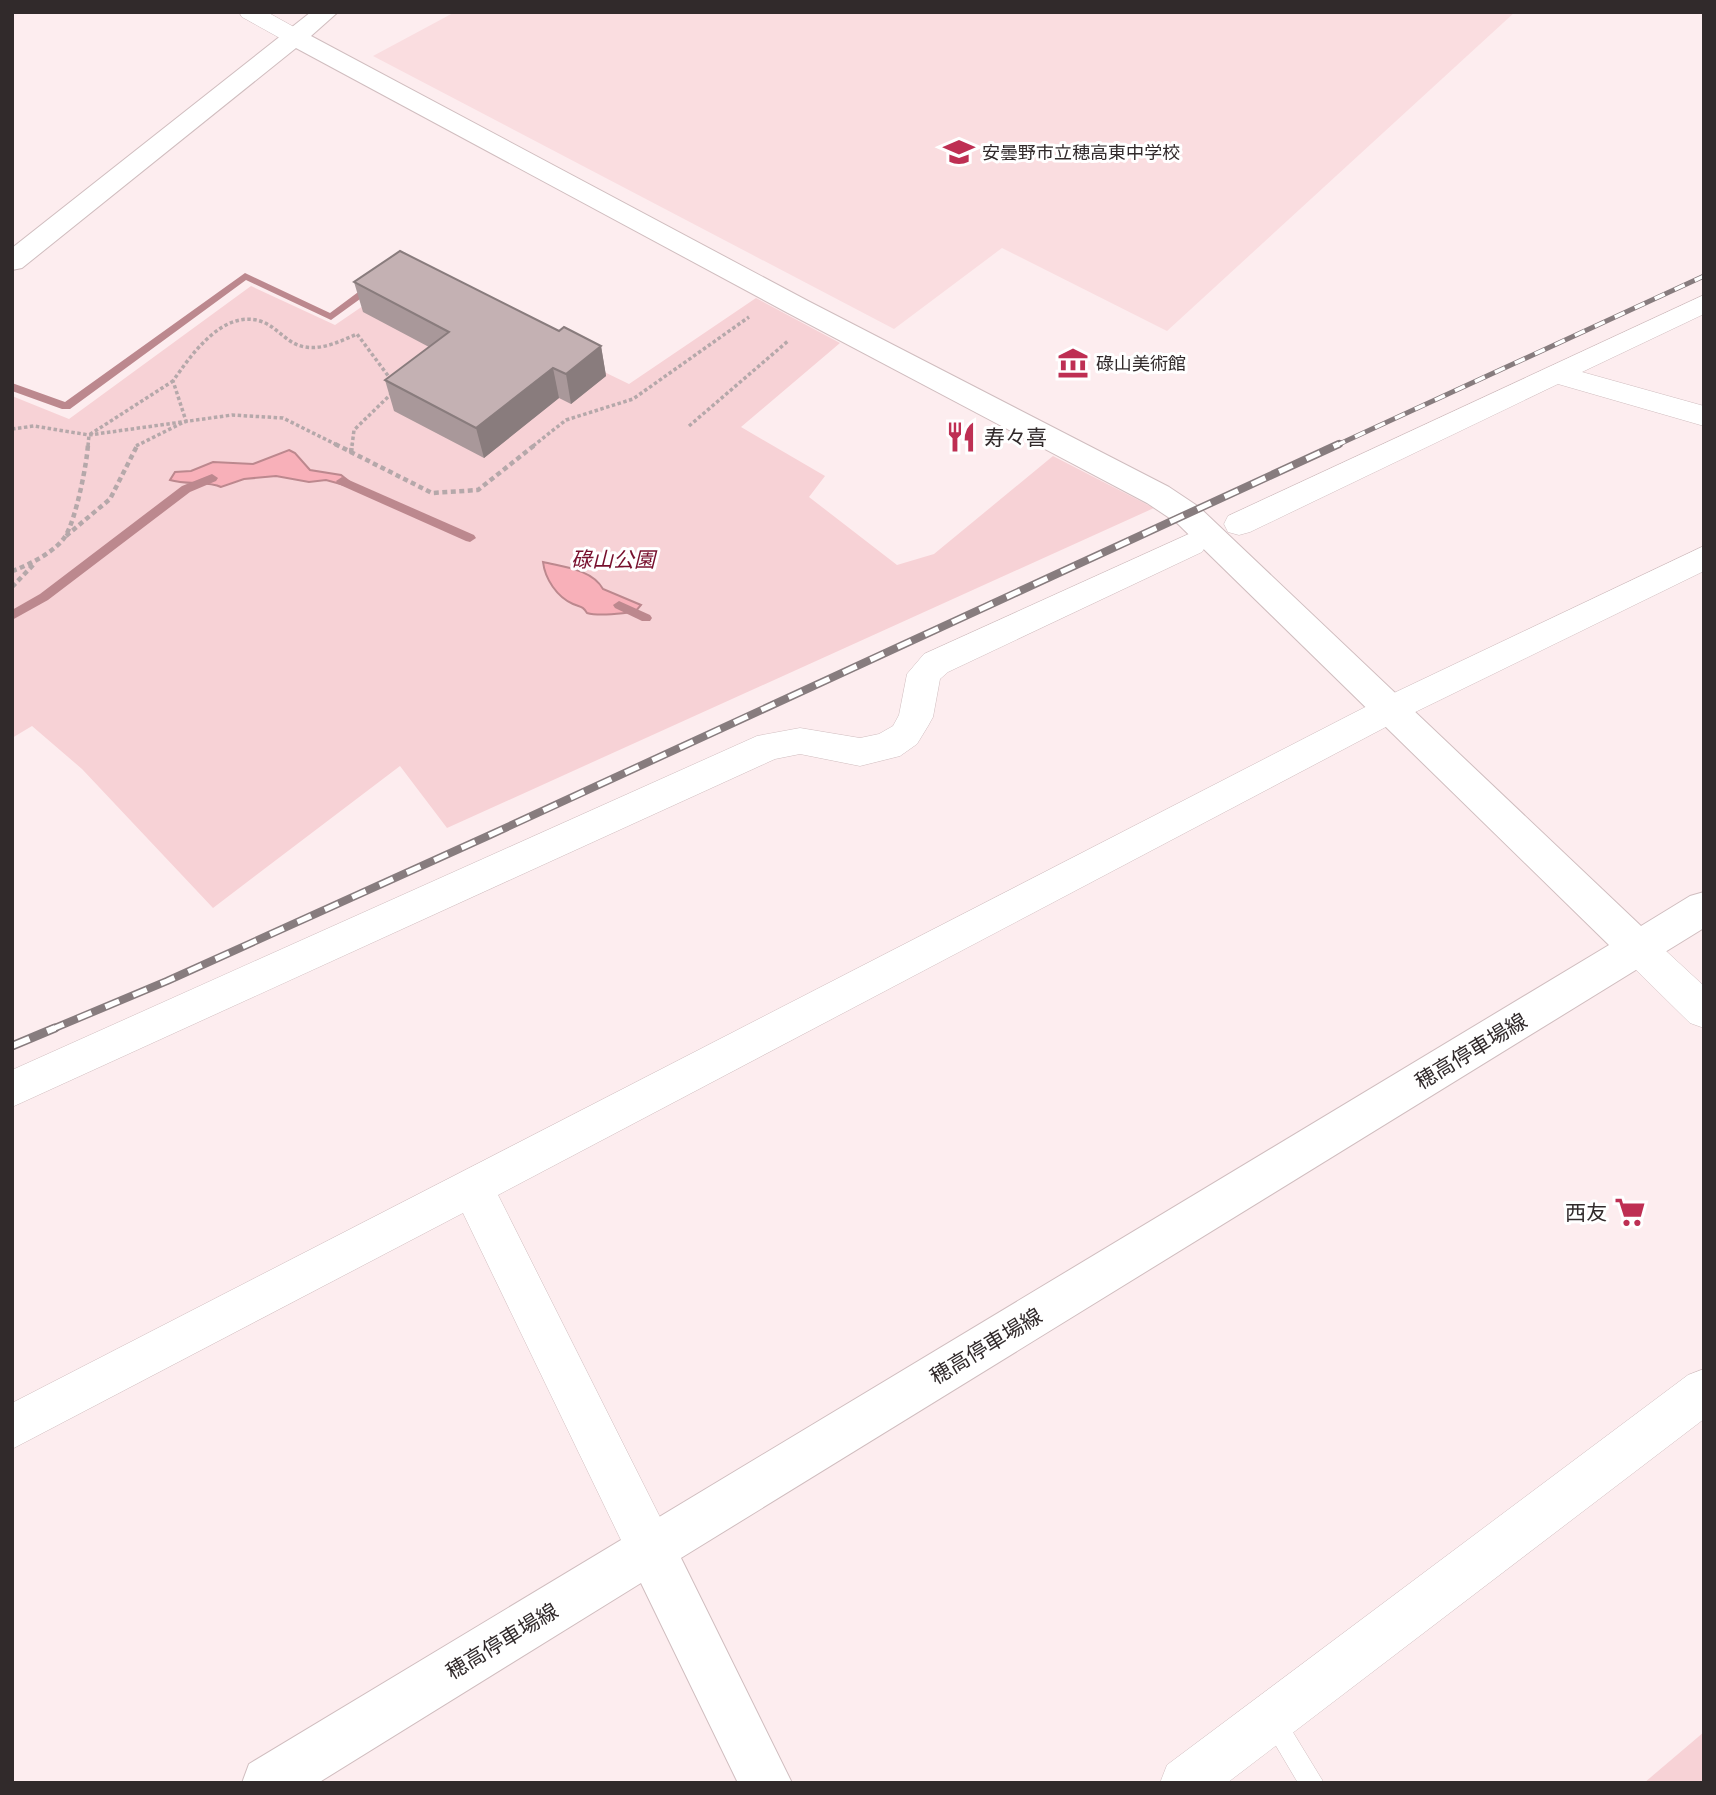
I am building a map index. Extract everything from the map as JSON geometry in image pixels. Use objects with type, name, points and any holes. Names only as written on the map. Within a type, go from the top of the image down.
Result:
[{"type":"street","points":[[250,12],[821,319],[1158,495],[1188,515],[1704,1011]]},
{"type":"street","points":[[12,262],[326,12]]},
{"type":"street","points":[[1239,524],[1704,303]]},
{"type":"street","points":[[1556,374],[1704,416]]},
{"type":"street","points":[[12,1089],[769,746],[800,741],[860,752],[888,746],[905,735],[916,717],[924,674],[936,663],[1191,544]]},
{"type":"street","points":[[12,1427],[1389,710],[1704,557]]},
{"type":"street","name":"穂高停車場線","points":[[268,1783],[1704,908]]},
{"type":"street","points":[[472,1187],[766,1783]]},
{"type":"street","points":[[1185,1783],[1704,1391]]},
{"type":"lane","points":[[1272,1719],[1312,1783]]},
{"type":"path","points":[[12,429],[34,426],[89,435],[232,415],[283,418],[432,493],[478,490],[566,420],[633,399],[778,296]]},
{"type":"path","points":[[89,435],[173,381],[186,362],[214,332],[241,319],[260,321],[300,346],[321,348],[357,334],[397,388],[354,430],[351,453]]},
{"type":"path","points":[[689,426],[781,346],[821,319]]},
{"type":"path","points":[[173,381],[186,421]]},
{"type":"path","points":[[12,587],[36,562],[110,499],[136,445],[186,421]]},
{"type":"path","points":[[66,536],[87,465],[89,435]]},
{"type":"path","points":[[12,571],[36,562]]},
{"type":"shaded area","name":"安曇野市立穂高東中学校","points":[[455,12],[1515,12],[1167,331],[1002,248],[894,329],[373,56]]},
{"type":"shaded area","points":[[289,450],[310,470],[341,475],[359,489],[326,480],[309,482],[276,476],[244,479],[221,487],[170,480],[175,472],[191,471],[213,462],[253,464]]},
{"type":"shaded area","points":[[543,562],[584,573],[598,582],[603,589],[641,605],[635,612],[604,615],[587,613],[557,592],[546,575]]},
{"type":"green space","name":"碌山公園","points":[[407,276],[629,384],[756,298],[840,343],[741,427],[825,476],[809,497],[897,565],[934,554],[1053,456],[1154,508],[447,828],[400,766],[213,908],[82,769],[32,726],[12,738],[12,396],[69,419],[251,286],[335,325]]},
{"type":"green space","points":[[1704,1732],[1704,1783],[1644,1783]]},
{"type":"building","points":[[400,251],[559,331],[564,327],[601,346],[566,374],[553,368],[476,428],[385,380],[449,332],[354,282]]},
{"type":"waterway","points":[[12,387],[66,406],[245,276],[331,317],[373,286]]},
{"type":"waterway","points":[[12,616],[44,597],[186,489],[212,478]]},
{"type":"waterway","points":[[342,481],[470,538]]},
{"type":"waterway","points":[[619,605],[646,618]]},
{"type":"railway","points":[[1335,446],[1704,276]]},
{"type":"railway","points":[[50,1030],[167,981],[490,835],[1339,444]]},
{"type":"railway","points":[[12,1046],[55,1028]]},
{"type":"place","name":"安曇野市立穂高東中学校","points":[[959,152]]},
{"type":"place","name":"碌山美術館","points":[[1073,363]]},
{"type":"place","name":"寿々喜","points":[[961,437]]},
{"type":"place","name":"西友","points":[[1630,1212]]}]
